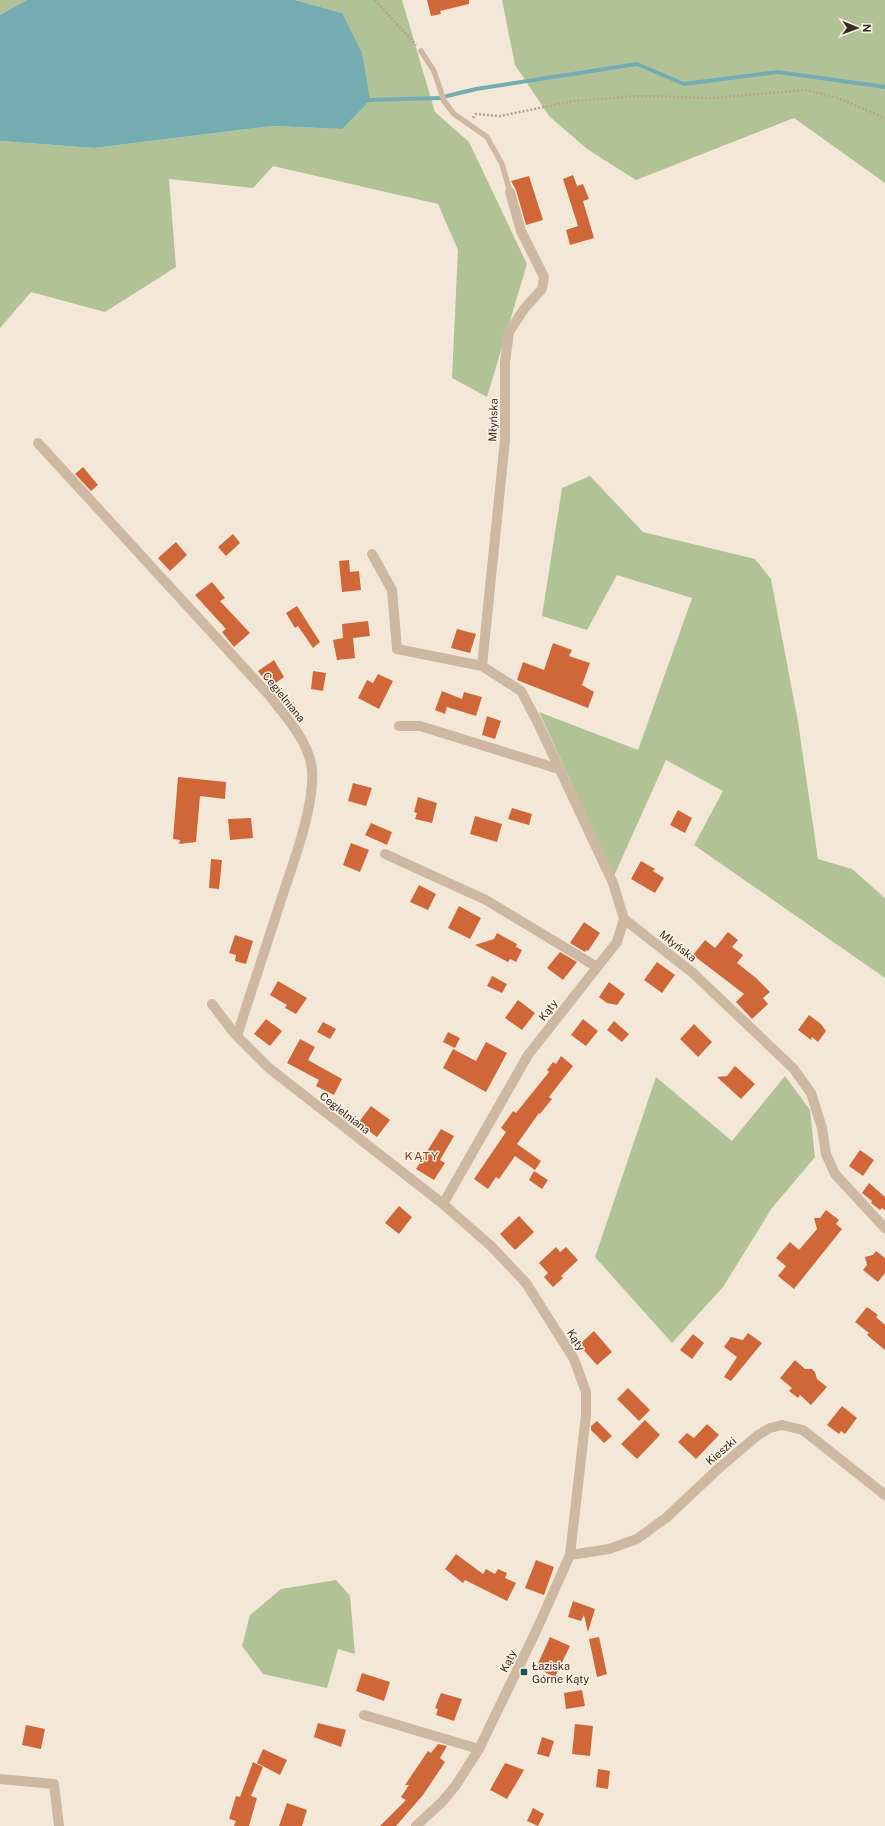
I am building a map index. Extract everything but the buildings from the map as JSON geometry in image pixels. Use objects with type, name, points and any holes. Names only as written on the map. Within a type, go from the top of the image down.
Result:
[{"type":"street","name":"Młyńska","points":[[482,666],[505,440],[505,362],[507,347],[510,332],[524,309],[542,289],[544,278],[521,231],[510,192]]},
{"type":"street","name":"Cegielniana","points":[[38,443],[268,694],[298,733],[308,754],[312,770],[311,788],[299,847],[237,1036]]},
{"type":"street","points":[[372,554],[392,590],[397,649],[482,666],[521,691],[612,883],[624,919]]},
{"type":"street","points":[[399,726],[420,726],[559,769]]},
{"type":"street","points":[[385,854],[486,900],[597,966]]},
{"type":"street","name":"Młyńska","points":[[624,919],[693,973],[793,1068],[811,1092],[822,1128],[826,1154],[835,1174],[885,1228]]},
{"type":"street","name":"Kąty","points":[[416,1826],[442,1802],[456,1785],[478,1749],[537,1629],[570,1554],[586,1415],[586,1392],[574,1359],[526,1283],[491,1246],[443,1204],[528,1055],[617,942],[624,919]]},
{"type":"street","name":"Cegielniana","points":[[212,1004],[237,1036],[269,1068],[443,1204]]},
{"type":"street","name":"Kieszki","points":[[570,1554],[609,1549],[637,1539],[667,1517],[718,1469],[758,1435],[770,1428],[782,1425],[803,1430],[885,1496]]},
{"type":"street","points":[[364,1715],[478,1749]]},
{"type":"street","points":[[0,1779],[54,1784],[59,1826]]},
{"type":"lane","points":[[421,51],[434,71],[444,101],[454,114],[487,137],[502,164],[510,192]]},
{"type":"path","points":[[375,0],[421,51]]},
{"type":"path","points":[[467,123],[476,114],[500,116],[574,100],[639,96],[712,98],[806,90],[838,98],[885,118]]},
{"type":"green space","points":[[0,0],[27,0],[0,15]]},
{"type":"green space","points":[[295,0],[402,0],[435,112],[469,142],[527,264],[487,397],[452,378],[458,250],[438,204],[273,166],[253,188],[169,179],[176,267],[105,312],[31,292],[0,328],[0,141],[94,148],[272,126],[342,129],[342,13]]},
{"type":"green space","points":[[502,0],[885,0],[885,183],[794,118],[636,180],[587,149],[549,116],[515,65]]},
{"type":"green space","points":[[590,476],[643,532],[755,559],[771,579],[798,722],[818,859],[852,869],[885,898],[885,978],[694,845],[723,791],[666,760],[614,876],[539,712],[638,750],[692,598],[617,575],[587,630],[542,616],[562,488]]},
{"type":"green space","points":[[785,1076],[810,1110],[815,1157],[772,1208],[723,1287],[672,1343],[595,1257],[656,1077],[732,1141]]},
{"type":"green space","points":[[336,1580],[350,1596],[355,1654],[338,1649],[327,1688],[263,1674],[242,1646],[250,1615],[281,1589]]},
{"type":"water","points":[[27,0],[295,0],[342,13],[362,53],[370,100],[342,129],[272,126],[94,148],[0,141],[0,15]]},
{"type":"waterway","points":[[447,96],[476,89],[637,64],[684,84],[778,72],[885,87]]},
{"type":"waterway","points":[[365,100],[441,98]]},
{"type":"place","name":"Łaziska Górne Kąty","points":[[524,1672]]},
{"type":"district","name":"KĄTY","points":[[422,1156]]}]
